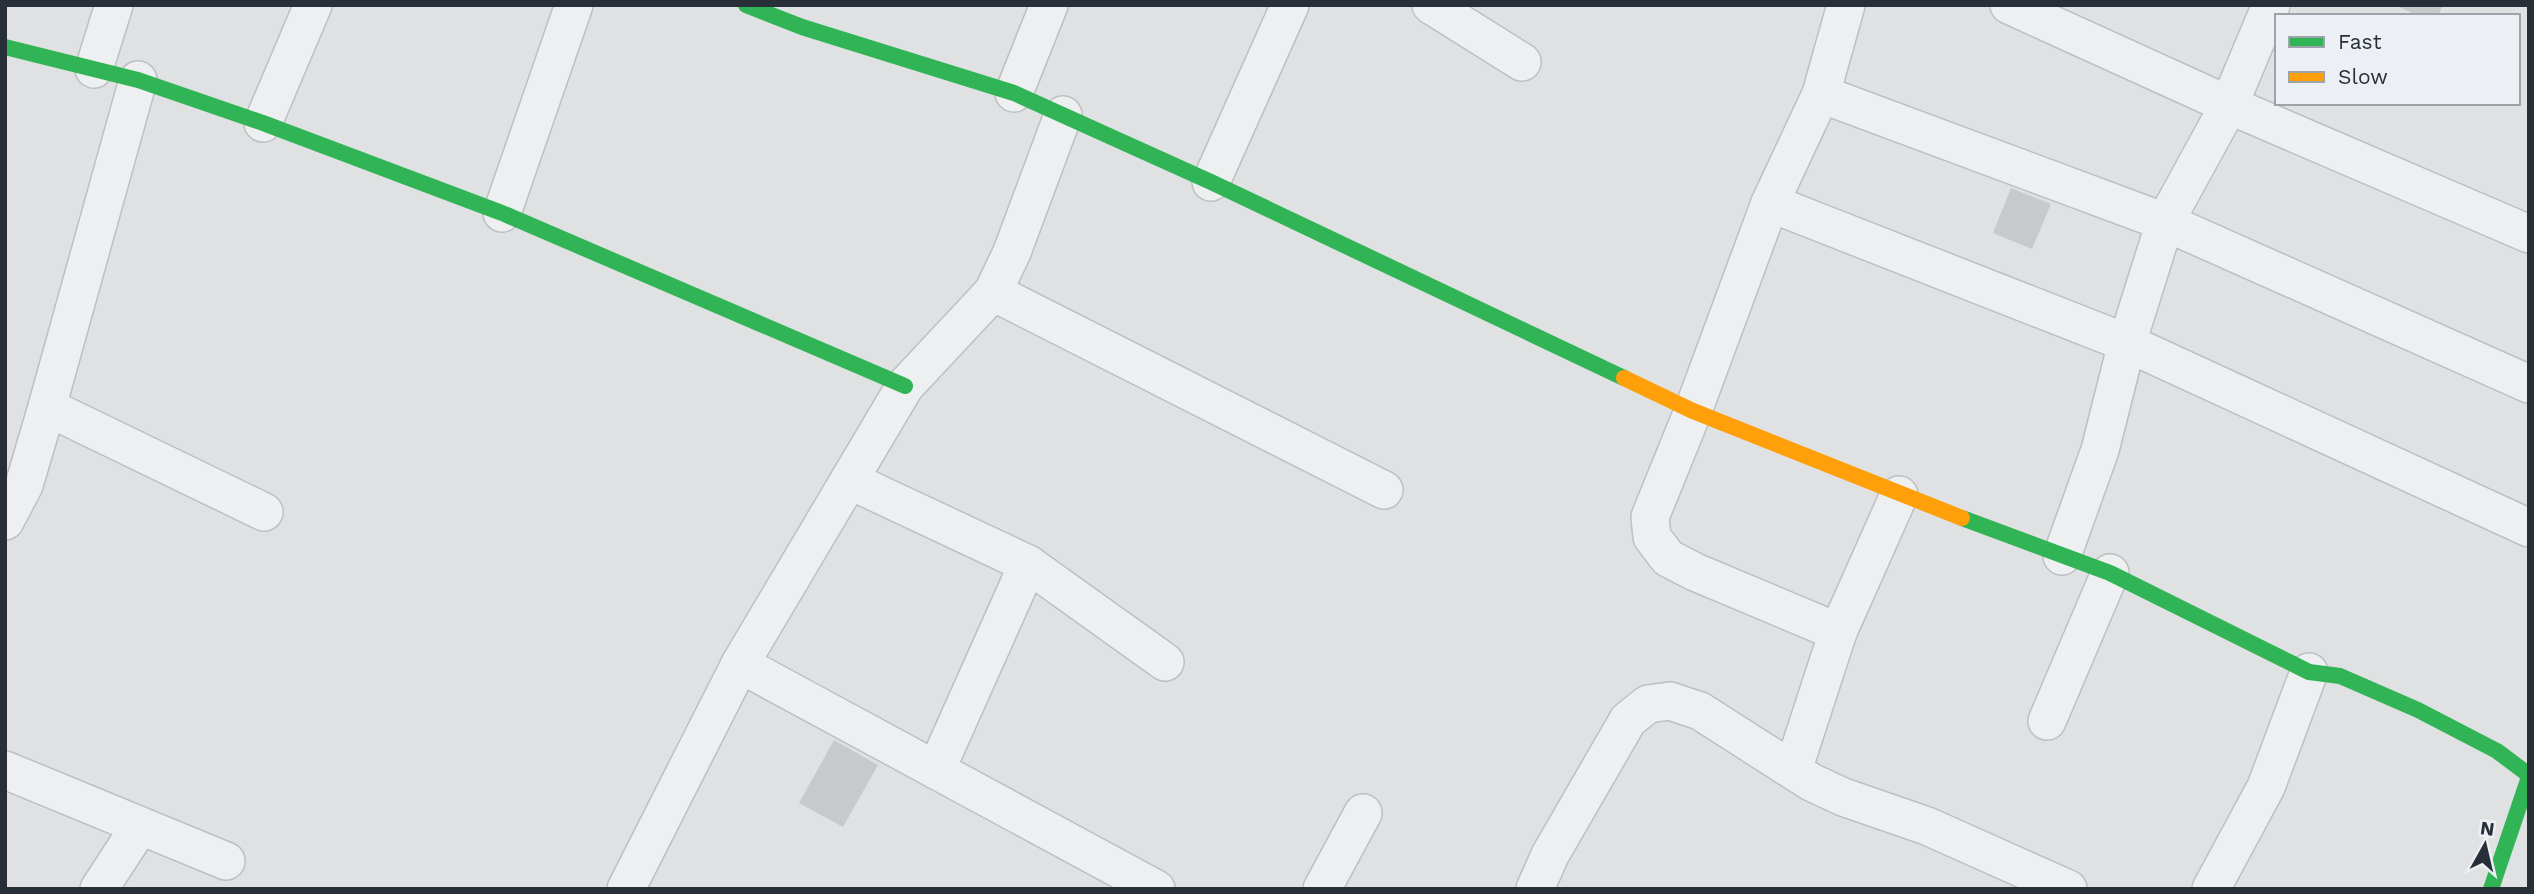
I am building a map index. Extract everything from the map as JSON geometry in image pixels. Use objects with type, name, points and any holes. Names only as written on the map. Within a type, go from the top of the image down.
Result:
[{"type":"street","points":[[94,69],[114,5]]},
{"type":"street","points":[[263,123],[313,5]]},
{"type":"street","points":[[502,213],[574,5]]},
{"type":"street","points":[[746,5],[806,16],[1014,93],[1211,182],[1693,411],[1899,495],[2110,573],[2309,672],[2340,676],[2418,710],[2497,751],[2529,776],[2491,889]]},
{"type":"street","points":[[1014,93],[1049,5]]},
{"type":"street","points":[[1211,182],[1290,5]]},
{"type":"street","points":[[1431,5],[1522,62]]},
{"type":"street","points":[[1838,632],[1668,558],[1652,537],[1650,517],[1693,411],[1770,203],[1821,94],[1846,5]]},
{"type":"street","points":[[2009,5],[2229,105],[2529,234]]},
{"type":"street","points":[[2062,556],[2100,450],[2127,343],[2165,222],[2229,105],[2271,5]]},
{"type":"street","points":[[5,47],[138,80],[263,123],[502,213],[905,386]]},
{"type":"street","points":[[5,521],[24,485],[138,80]]},
{"type":"street","points":[[1821,94],[2165,222],[2529,384]]},
{"type":"street","points":[[625,889],[740,664],[905,386],[993,292],[1012,252],[1063,115]]},
{"type":"street","points":[[1770,203],[2127,343],[2529,528]]},
{"type":"street","points":[[993,292],[1384,490]]},
{"type":"street","points":[[47,407],[264,512]]},
{"type":"street","points":[[849,480],[1028,564],[1165,662]]},
{"type":"street","points":[[1793,770],[1838,632],[1899,495]]},
{"type":"street","points":[[936,770],[1028,564]]},
{"type":"street","points":[[2047,721],[2110,573]]},
{"type":"street","points":[[740,664],[1156,889]]},
{"type":"street","points":[[2211,889],[2266,787],[2309,672]]},
{"type":"street","points":[[1535,889],[1550,855],[1628,720],[1648,704],[1670,701],[1700,712],[1811,782],[1843,797],[1927,826],[2068,889]]},
{"type":"street","points":[[5,769],[226,861]]},
{"type":"street","points":[[1322,889],[1363,813]]},
{"type":"street","points":[[99,889],[141,826]]},
{"type":"building","points":[[2395,5],[2443,5],[2439,14],[2415,14]]},
{"type":"building","points":[[2011,188],[2051,204],[2032,249],[1993,233]]},
{"type":"building","points":[[834,740],[878,765],[843,827],[799,803]]},
{"type":"traffic: fast","points":[[746,5],[802,27],[1014,93],[1211,182],[1624,378]]},
{"type":"traffic: fast","points":[[5,47],[138,80],[263,123],[502,213],[905,386]]},
{"type":"traffic: fast","points":[[1962,518],[2110,573],[2309,672],[2340,676],[2418,710],[2497,751],[2529,775]]},
{"type":"traffic: fast","points":[[2491,889],[2529,777]]},
{"type":"traffic: slow","points":[[1624,378],[1693,411],[1962,518]]}]
